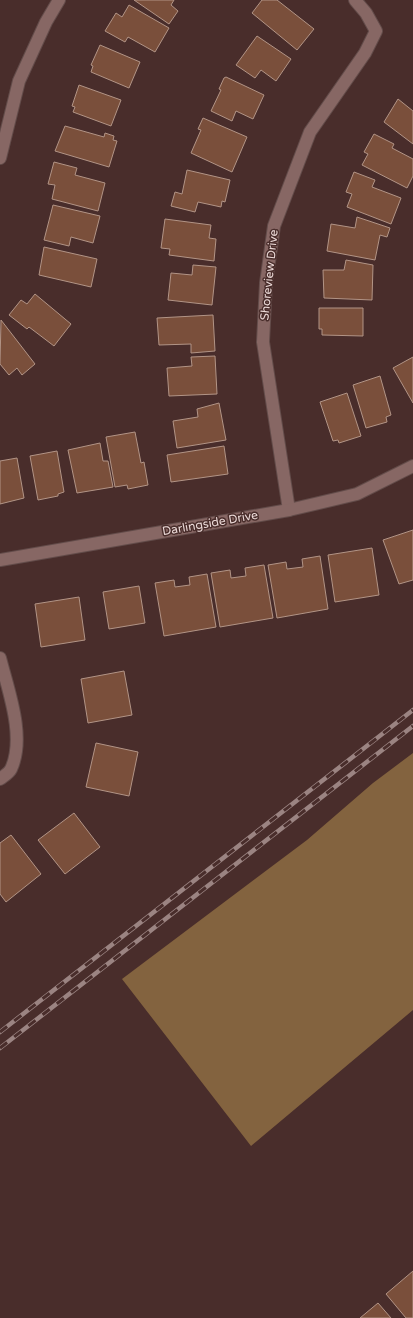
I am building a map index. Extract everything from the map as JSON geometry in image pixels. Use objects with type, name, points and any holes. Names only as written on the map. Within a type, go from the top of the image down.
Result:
[{"type":"street","points":[[0,158],[19,81],[46,22],[59,0]]},
{"type":"street","name":"Shoreview Drive","points":[[289,510],[263,342],[266,283],[274,226],[290,179],[310,132],[365,53],[376,31],[366,13],[355,0]]},
{"type":"street","name":"Darlingside Drive","points":[[0,560],[289,510],[357,494],[413,466]]},
{"type":"street","points":[[0,658],[17,730],[16,752],[11,770],[0,779]]},
{"type":"shaded area","points":[[413,753],[413,1010],[251,1146],[122,979],[307,840],[373,783]]},
{"type":"building","points":[[134,0],[174,0],[171,5],[178,11],[169,24]]},
{"type":"building","points":[[262,0],[277,0],[314,29],[297,50],[252,13]]},
{"type":"building","points":[[129,5],[169,28],[155,52],[128,37],[125,42],[105,31],[116,13],[122,17]]},
{"type":"building","points":[[257,36],[291,59],[276,81],[261,70],[255,78],[236,65]]},
{"type":"building","points":[[100,45],[140,62],[129,88],[91,72],[93,66],[91,65]]},
{"type":"building","points":[[226,77],[264,95],[253,119],[236,111],[232,121],[211,111],[221,90],[219,89],[224,78]]},
{"type":"building","points":[[79,85],[121,100],[111,126],[73,112],[75,107],[72,106]]},
{"type":"building","points":[[398,99],[413,111],[413,144],[384,122]]},
{"type":"building","points":[[203,118],[247,137],[232,172],[191,153],[201,130],[198,129]]},
{"type":"building","points":[[65,126],[104,137],[105,133],[114,136],[113,140],[117,141],[109,167],[55,151]]},
{"type":"building","points":[[374,134],[394,144],[392,148],[413,159],[413,176],[407,188],[362,165],[368,154],[364,152]]},
{"type":"building","points":[[54,162],[77,168],[75,175],[105,183],[98,211],[52,199],[55,185],[48,184]]},
{"type":"building","points":[[187,170],[230,180],[225,202],[222,201],[221,207],[198,202],[195,212],[171,206],[175,192],[182,194]]},
{"type":"building","points":[[354,172],[375,180],[372,187],[401,198],[391,224],[347,207],[352,194],[346,192]]},
{"type":"building","points":[[53,205],[100,216],[93,243],[71,237],[69,246],[44,240]]},
{"type":"building","points":[[357,217],[390,228],[387,237],[380,235],[375,260],[327,251],[331,224],[355,228]]},
{"type":"building","points":[[165,219],[211,225],[209,238],[216,239],[214,261],[169,255],[170,249],[161,248]]},
{"type":"building","points":[[44,247],[97,259],[91,287],[39,275]]},
{"type":"building","points":[[346,260],[373,265],[372,300],[324,298],[323,270],[344,270]]},
{"type":"building","points":[[193,265],[216,267],[212,305],[168,300],[171,273],[192,275]]},
{"type":"building","points":[[35,294],[71,324],[54,346],[29,327],[27,329],[9,315],[21,300],[27,304]]},
{"type":"building","points":[[319,308],[363,308],[363,336],[322,335],[322,329],[319,329]]},
{"type":"building","points":[[213,315],[215,351],[191,353],[191,344],[159,345],[157,318]]},
{"type":"building","points":[[1,320],[35,364],[22,375],[17,368],[9,375],[0,364]]},
{"type":"building","points":[[215,356],[217,394],[169,396],[167,368],[192,366],[191,357]]},
{"type":"building","points":[[413,357],[413,403],[393,368]]},
{"type":"building","points":[[380,376],[391,415],[386,417],[387,422],[366,428],[353,385]]},
{"type":"building","points":[[347,393],[361,436],[339,443],[338,440],[333,441],[320,402]]},
{"type":"building","points":[[219,403],[226,440],[177,448],[173,421],[198,417],[197,409]]},
{"type":"building","points":[[135,432],[141,463],[144,462],[148,485],[128,489],[127,485],[115,487],[106,437]]},
{"type":"building","points":[[100,443],[103,461],[108,461],[113,487],[77,493],[68,450]]},
{"type":"building","points":[[224,446],[228,474],[171,482],[167,455]]},
{"type":"building","points":[[57,451],[64,492],[58,494],[58,496],[38,500],[30,456]]},
{"type":"building","points":[[17,458],[24,498],[0,504],[0,461]]},
{"type":"building","points":[[413,530],[413,580],[399,584],[383,540]]},
{"type":"building","points":[[372,548],[379,595],[335,602],[328,555]]},
{"type":"building","points":[[320,556],[328,609],[277,618],[268,565],[286,562],[287,569],[303,567],[302,559]]},
{"type":"building","points":[[264,565],[273,618],[220,627],[211,573],[230,570],[231,578],[246,576],[245,568]]},
{"type":"building","points":[[207,574],[216,627],[164,636],[155,583],[174,580],[175,587],[190,585],[189,577]]},
{"type":"building","points":[[139,586],[145,623],[109,629],[103,592]]},
{"type":"building","points":[[79,597],[85,640],[41,647],[35,604]]},
{"type":"building","points":[[124,671],[132,715],[88,723],[81,679]]},
{"type":"building","points":[[96,743],[138,752],[129,796],[86,787]]},
{"type":"building","points":[[74,813],[100,847],[65,874],[38,840]]},
{"type":"building","points":[[11,835],[41,874],[6,902],[0,894],[0,843]]},
{"type":"building","points":[[413,1271],[413,1318],[406,1318],[386,1294]]},
{"type":"building","points":[[378,1303],[391,1318],[360,1318]]},
{"type":"railway","points":[[0,1032],[413,710]]},
{"type":"railway","points":[[0,1048],[413,726]]}]
